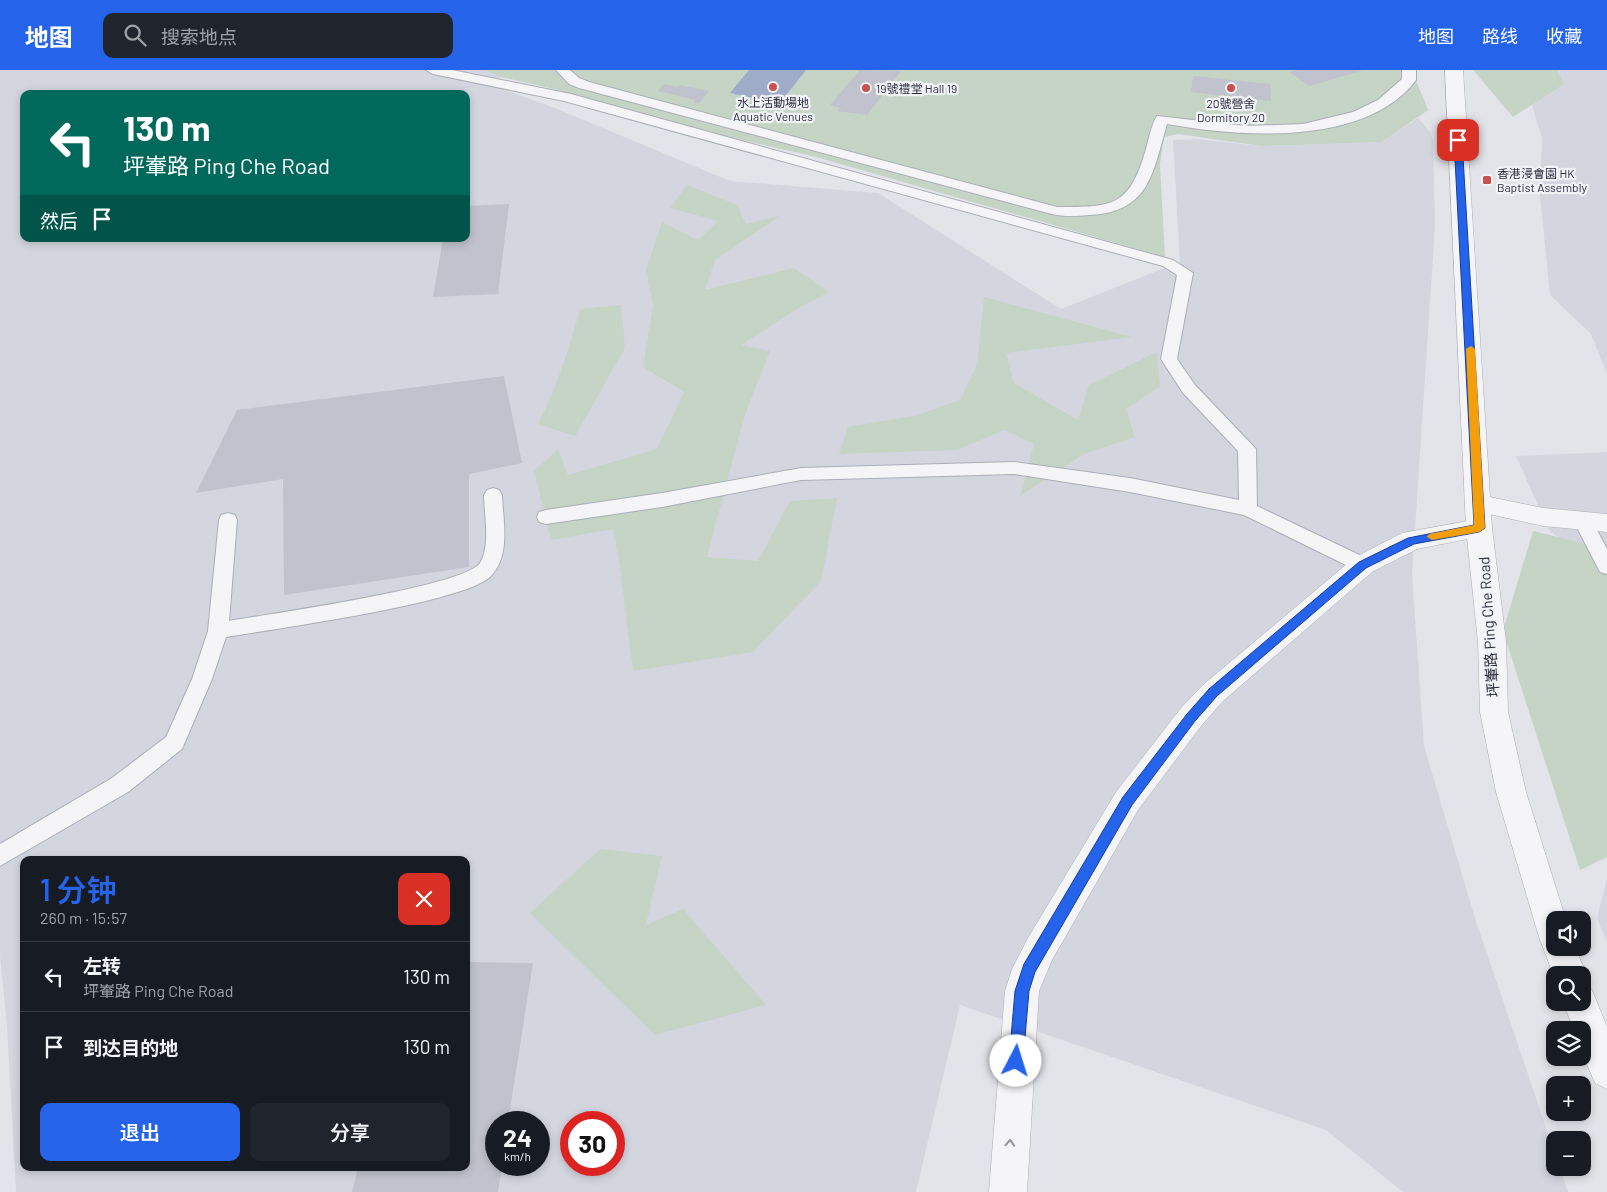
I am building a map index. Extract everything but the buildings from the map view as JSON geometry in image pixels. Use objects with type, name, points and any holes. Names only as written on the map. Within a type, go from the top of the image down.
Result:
[{"type":"street","name":"坪輋路 Ping Che Road","points":[[1454,70],[1480,516],[1492,642],[1494,712],[1511,792],[1547,911]]},
{"type":"street","points":[[1008,1192],[1022,991],[1029,969],[1127,801],[1191,717],[1219,687],[1363,565],[1412,540],[1480,516],[1522,515],[1595,522]]},
{"type":"street","points":[[1583,1011],[1607,1072]]},
{"type":"lane","points":[[433,70],[566,97],[1168,263],[1185,273],[1169,359],[1189,389],[1246,450],[1248,509]]},
{"type":"lane","points":[[563,70],[574,81],[584,85],[1057,211],[1082,211],[1108,209],[1130,199],[1142,177],[1162,120],[1200,127],[1271,130],[1318,126],[1353,115],[1384,102],[1408,80],[1409,70]]},
{"type":"lane","points":[[498,78],[522,87]]},
{"type":"lane","points":[[546,516],[662,500],[800,474],[1014,468],[1130,485],[1248,509],[1363,565]]},
{"type":"lane","points":[[218,631],[430,593],[484,571],[494,553],[493,496]]},
{"type":"lane","points":[[0,856],[120,785],[174,743],[202,679],[218,631],[228,520]]},
{"type":"lane","points":[[1595,522],[1607,567]]},
{"type":"shaded area","points":[[0,70],[485,70],[501,77],[490,85],[555,108],[730,181],[878,193],[1061,309],[1180,262],[1173,140],[1195,139],[1261,146],[1382,142],[1418,118],[1430,132],[1433,140],[1435,226],[1412,574],[1424,746],[1475,918],[1547,1131],[1546,1176],[1563,1176],[1568,1192],[1403,1192],[1326,1130],[960,1005],[916,1192],[16,1192],[7,1027],[0,956]]},
{"type":"shaded area","points":[[1521,70],[1607,70],[1607,374],[1591,334],[1550,295],[1540,195],[1542,138]]},
{"type":"shaded area","points":[[1607,452],[1607,577],[1549,530],[1516,456]]},
{"type":"shaded area","points":[[1607,879],[1607,942],[1597,918]]},
{"type":"green space","points":[[485,70],[1415,70],[1418,86],[1428,110],[1382,142],[1261,146],[1178,134],[1164,137],[1160,164],[1165,257],[816,157],[664,122],[554,89],[501,77]]},
{"type":"green space","points":[[1473,70],[1557,70],[1564,84],[1513,117]]},
{"type":"green space","points":[[687,185],[737,205],[746,224],[780,216],[715,260],[705,290],[794,268],[829,292],[802,306],[741,345],[770,351],[745,414],[707,557],[758,561],[790,501],[837,498],[821,581],[753,652],[633,671],[619,560],[613,529],[551,540],[534,471],[558,449],[568,475],[657,449],[684,392],[643,367],[653,305],[646,270],[662,222],[698,240],[718,221],[670,208]]},
{"type":"green space","points":[[984,297],[1132,337],[1006,353],[1014,383],[1078,420],[1089,385],[1157,352],[1160,386],[1126,409],[1135,437],[1084,454],[1020,496],[1034,444],[1004,430],[957,450],[839,454],[848,427],[914,416],[960,400],[977,365]]},
{"type":"green space","points":[[621,305],[625,348],[575,436],[538,424],[562,368],[580,309]]},
{"type":"green space","points":[[1533,531],[1607,549],[1607,857],[1580,870],[1503,631]]},
{"type":"green space","points":[[600,849],[662,856],[646,925],[683,909],[766,1005],[655,1035],[530,913]]},
{"type":"water","points":[[749,70],[806,70],[779,104],[730,93]]},
{"type":"slow traffic","points":[[1432,537],[1479,528],[1480,504],[1471,349]]},
{"type":"place","name":"水上活動場地 Aquatic Venues","points":[[773,87]]},
{"type":"place","name":"19號禮堂 Hall 19","points":[[866,88]]},
{"type":"place","name":"20號營舍 Dormitory 20","points":[[1231,88]]},
{"type":"place","name":"香港浸會園 HK Baptist Assembly","points":[[1487,180]]},
{"type":"route","points":[[1016,1061],[1022,991],[1029,969],[1127,801],[1191,717],[1213,693],[1363,565],[1412,540],[1479,528],[1480,504],[1458,140]]}]
